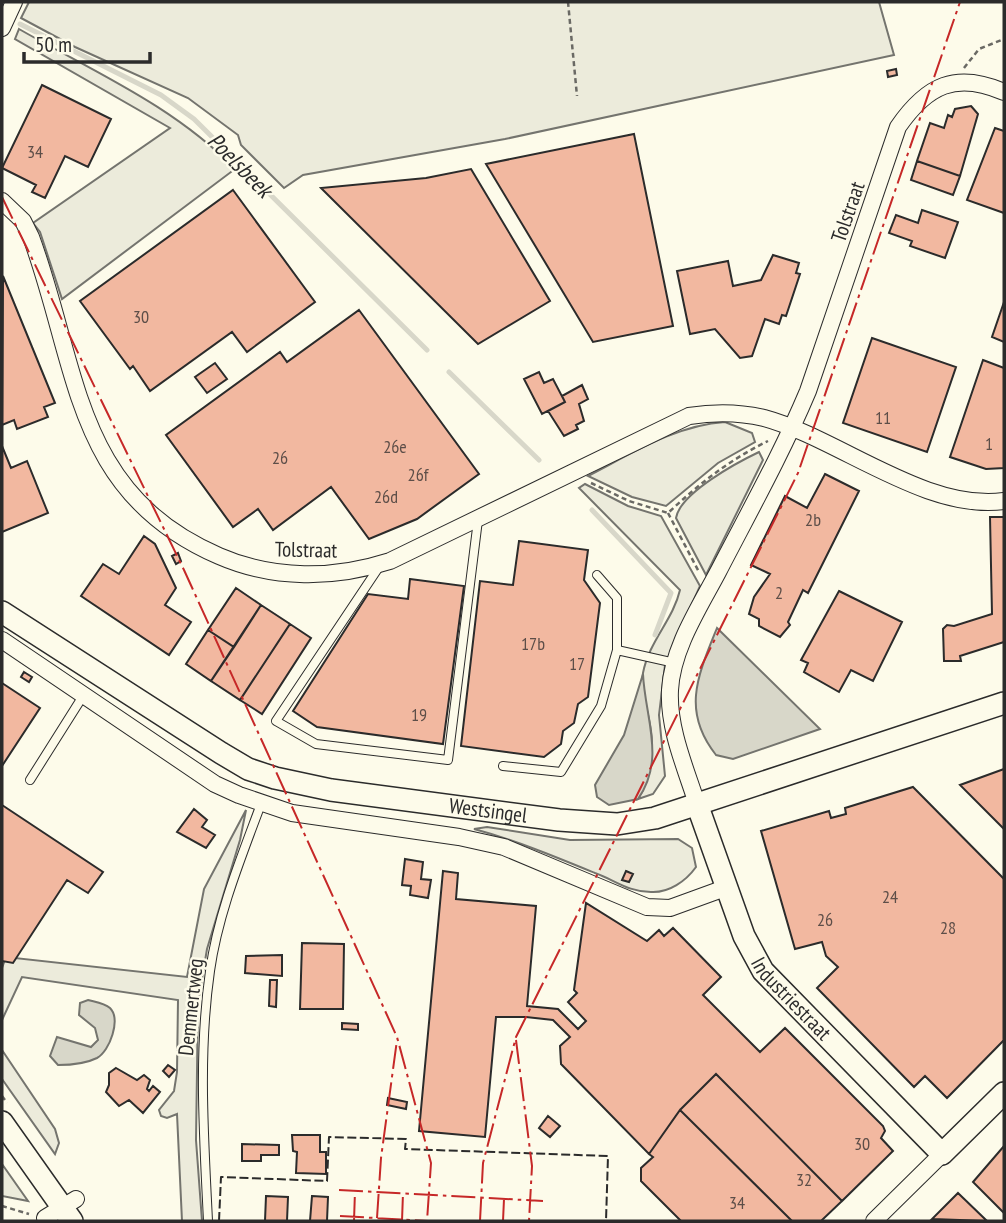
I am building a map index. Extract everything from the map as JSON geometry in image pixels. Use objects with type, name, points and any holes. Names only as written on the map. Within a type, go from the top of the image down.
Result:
[{"type":"main road","name":"Westsingel","points":[[2,612],[248,769],[275,778],[354,793],[559,820],[617,824],[655,818],[1004,703]]},
{"type":"main road","name":"Industriestraat","points":[[697,804],[725,888],[744,936],[763,971],[942,1154]]},
{"type":"main road","points":[[942,1154],[1004,1093]]},
{"type":"main road","points":[[2,1122],[63,1212]]},
{"type":"street","points":[[2,28],[14,2]]},
{"type":"street","points":[[953,81],[971,81],[1004,92]]},
{"type":"street","name":"Tolstraat","points":[[697,804],[676,740],[670,691],[675,663],[709,590],[792,429],[898,127],[916,101],[953,81]]},
{"type":"street","name":"Tolstraat","points":[[2,201],[23,221],[31,237],[76,391],[108,464],[147,513],[182,539],[249,567],[292,575],[342,572],[381,564],[478,520],[689,416],[734,414],[763,418],[931,492],[991,503],[1004,501]]},
{"type":"street","name":"Westsingel","points":[[2,640],[215,784],[261,804],[292,813],[459,837],[504,847],[647,906],[670,908],[725,888]]},
{"type":"street","points":[[874,1221],[942,1154]]},
{"type":"lane","points":[[381,564],[276,720],[316,744],[448,760],[478,520]]},
{"type":"lane","points":[[503,766],[561,772],[601,706],[617,650],[617,598],[597,575]]},
{"type":"lane","points":[[617,650],[675,663]]},
{"type":"lane","points":[[30,780],[83,696]]},
{"type":"lane","name":"Demmertweg","points":[[208,1221],[202,1048],[210,970],[226,902],[261,804]]},
{"type":"path","points":[[568,2],[577,96]]},
{"type":"path","points":[[953,81],[979,49],[1004,39]]},
{"type":"path","points":[[668,513],[705,479],[735,457],[792,429]]},
{"type":"path","points":[[572,473],[629,502],[668,513],[709,590]]},
{"type":"path","points":[[2,1206],[63,1212]]},
{"type":"shaded area","points":[[29,2],[879,2],[894,55],[505,139],[303,175],[284,188],[241,145],[238,135],[188,98],[75,47],[21,18]]},
{"type":"shaded area","points":[[19,29],[160,108],[235,169],[62,299],[40,232],[33,223],[170,128],[15,39]]},
{"type":"shaded area","points":[[725,422],[752,433],[755,442],[718,463],[666,506],[632,497],[588,476],[671,435],[707,424]]},
{"type":"shaded area","points":[[759,452],[763,460],[706,575],[676,518],[680,508],[711,479]]},
{"type":"shaded area","points":[[585,484],[628,506],[661,516],[700,586],[665,665],[659,715],[665,776],[653,794],[638,799],[648,775],[652,747],[643,673],[650,651],[677,601],[680,590],[579,488]]},
{"type":"shaded area","points":[[717,628],[820,729],[733,759],[716,755],[705,739],[699,723],[696,693],[704,661]]},
{"type":"shaded area","points":[[643,674],[652,738],[651,769],[638,799],[609,805],[597,797],[595,785],[624,735]]},
{"type":"shaded area","points":[[246,810],[240,840],[207,949],[198,1003],[196,1140],[202,1221],[182,1221],[177,1114],[167,1118],[161,1116],[159,1110],[174,1091],[177,1072],[178,1000],[22,977],[2,1020],[2,968],[6,957],[187,977],[204,889]]},
{"type":"shaded area","points":[[487,827],[570,840],[678,839],[692,848],[696,867],[671,888],[658,892],[643,891],[628,888],[535,849],[474,829]]},
{"type":"shaded area","points":[[88,1000],[105,1005],[113,1013],[114,1027],[110,1042],[102,1054],[88,1062],[58,1065],[50,1056],[57,1037],[91,1047],[98,1040],[95,1028],[79,1015],[80,1003]]},
{"type":"shaded area","points":[[2,1050],[55,1129],[59,1143],[55,1154],[2,1079]]},
{"type":"shaded area","points":[[2,1164],[28,1201],[2,1196]]},
{"type":"building","points":[[896,69],[897,75],[888,77],[887,71]]},
{"type":"building","points":[[42,85],[111,119],[88,167],[65,156],[45,198],[32,192],[36,185],[2,168]]},
{"type":"building","points":[[971,106],[978,114],[960,176],[917,161],[930,123],[944,128],[948,115],[952,117],[955,109]]},
{"type":"building","points":[[995,128],[1004,131],[1004,213],[967,200]]},
{"type":"building","points":[[634,134],[673,326],[593,342],[486,164]]},
{"type":"building","points":[[917,161],[960,176],[953,195],[911,180]]},
{"type":"building","points":[[471,169],[550,301],[478,344],[321,188],[426,178]]},
{"type":"building","points":[[233,190],[315,302],[247,352],[232,332],[150,391],[133,366],[130,369],[80,301]]},
{"type":"building","points":[[922,210],[958,222],[945,258],[910,246],[912,241],[889,233],[896,215],[918,223]]},
{"type":"building","points":[[773,255],[799,263],[796,273],[800,274],[786,316],[782,315],[779,324],[765,319],[752,356],[740,358],[715,329],[690,334],[677,271],[728,261],[733,286],[761,280]]},
{"type":"building","points":[[3,276],[55,403],[44,407],[48,417],[17,429],[14,420],[2,425]]},
{"type":"building","points":[[1004,302],[1004,342],[992,337]]},
{"type":"building","points":[[359,310],[479,474],[417,519],[369,539],[331,487],[273,530],[258,509],[233,527],[166,435],[280,352],[287,362]]},
{"type":"building","points":[[872,338],[956,367],[927,452],[843,423]]},
{"type":"building","points":[[983,360],[1004,368],[1004,468],[986,469],[950,457]]},
{"type":"building","points":[[215,363],[227,379],[207,393],[195,377]]},
{"type":"building","points":[[539,372],[544,383],[553,379],[565,402],[542,414],[524,379]]},
{"type":"building","points":[[582,385],[588,399],[579,404],[584,421],[576,425],[578,429],[564,436],[548,411],[565,402],[562,396]]},
{"type":"building","points":[[2,446],[11,468],[27,461],[48,513],[2,532]]},
{"type":"building","points":[[825,474],[859,491],[808,593],[803,590],[788,622],[790,625],[780,637],[759,626],[759,619],[749,614],[754,597],[770,574],[751,565],[785,496],[807,508]]},
{"type":"building","points":[[990,517],[1004,517],[1004,642],[960,656],[961,661],[944,661],[943,629],[947,625],[954,626],[992,614]]},
{"type":"building","points":[[144,536],[155,544],[176,588],[165,605],[191,622],[169,655],[81,596],[103,564],[119,574]]},
{"type":"building","points":[[519,541],[588,550],[584,580],[600,603],[588,697],[578,704],[574,723],[563,731],[561,744],[544,757],[461,746],[480,581],[513,585]]},
{"type":"building","points":[[178,553],[181,561],[176,564],[172,556]]},
{"type":"building","points":[[410,579],[464,586],[443,744],[317,727],[293,711],[368,594],[408,599]]},
{"type":"building","points":[[236,588],[261,605],[234,647],[208,630]]},
{"type":"building","points":[[839,591],[902,622],[873,681],[851,670],[839,692],[804,672],[808,663],[801,660]]},
{"type":"building","points":[[261,605],[290,624],[240,700],[211,681]]},
{"type":"building","points":[[290,624],[311,638],[262,714],[240,700]]},
{"type":"building","points":[[208,630],[234,647],[211,681],[186,664]]},
{"type":"building","points":[[24,672],[32,677],[29,682],[21,677]]},
{"type":"building","points":[[2,683],[40,708],[2,766]]},
{"type":"building","points":[[1004,769],[1004,829],[960,785]]},
{"type":"building","points":[[913,787],[1004,879],[1004,1040],[947,1098],[925,1076],[914,1087],[817,988],[838,967],[826,956],[822,942],[795,949],[761,831],[829,811],[831,818],[846,814],[845,808]]},
{"type":"building","points":[[2,805],[103,872],[88,893],[67,880],[13,963],[2,961]]},
{"type":"building","points":[[194,809],[207,820],[202,827],[215,835],[206,848],[177,832]]},
{"type":"building","points":[[405,859],[423,862],[421,879],[431,880],[428,898],[410,895],[411,886],[402,885]]},
{"type":"building","points":[[443,871],[458,873],[456,899],[536,906],[527,1006],[558,1009],[578,1029],[586,1021],[568,1002],[577,993],[574,990],[586,903],[647,941],[659,930],[664,936],[673,928],[721,977],[703,995],[760,1052],[785,1028],[883,1126],[885,1131],[881,1138],[893,1151],[842,1201],[716,1074],[680,1110],[649,1154],[561,1064],[560,1046],[570,1037],[553,1020],[526,1017],[496,1017],[485,1137],[419,1131]]},
{"type":"building","points":[[626,871],[633,874],[629,882],[622,880]]},
{"type":"building","points":[[302,943],[344,944],[343,1009],[300,1009]]},
{"type":"building","points":[[282,955],[282,976],[245,973],[246,956]]},
{"type":"building","points":[[270,980],[277,980],[276,1007],[269,1006]]},
{"type":"building","points":[[342,1023],[358,1024],[358,1030],[342,1029]]},
{"type":"building","points":[[168,1065],[175,1070],[169,1077],[163,1071]]},
{"type":"building","points":[[116,1068],[137,1080],[144,1075],[150,1080],[147,1089],[149,1091],[153,1086],[160,1092],[143,1113],[129,1100],[119,1106],[106,1092],[109,1073]]},
{"type":"building","points":[[716,1074],[842,1201],[821,1221],[792,1221],[680,1110]]},
{"type":"building","points":[[388,1098],[407,1102],[406,1109],[387,1105]]},
{"type":"building","points":[[680,1110],[792,1221],[681,1221],[641,1181],[641,1168],[653,1157],[649,1154]]},
{"type":"building","points":[[548,1116],[560,1126],[550,1137],[539,1128]]},
{"type":"building","points":[[292,1135],[320,1135],[320,1152],[326,1152],[326,1174],[296,1173],[297,1152],[293,1151]]},
{"type":"building","points":[[242,1144],[279,1145],[279,1155],[261,1155],[261,1161],[242,1161]]},
{"type":"building","points":[[1004,1146],[1004,1213],[973,1182]]},
{"type":"building","points":[[958,1193],[987,1221],[932,1219]]},
{"type":"building","points":[[266,1196],[288,1197],[287,1221],[265,1221]]},
{"type":"building","points":[[312,1196],[328,1197],[327,1221],[310,1221]]},
{"type":"waterway","name":"Poelsbeek","points":[[20,24],[161,95],[194,119],[427,350]]},
{"type":"waterway","name":"Poelsbeek","points":[[449,372],[539,460]]},
{"type":"waterway","name":"Poelsbeek","points":[[592,510],[671,593],[655,635]]},
{"type":"fence","points":[[219,1221],[221,1177],[327,1181],[329,1137],[406,1139],[405,1149],[608,1156],[606,1221]]},
{"type":"power","points":[[480,1221],[483,1163],[516,1037],[798,473],[960,2]]},
{"type":"power","points":[[2,197],[184,570],[397,1037],[431,1163],[427,1221]]},
{"type":"power","points":[[377,1218],[381,1158],[397,1040]]},
{"type":"power","points":[[516,1040],[532,1166],[529,1221]]},
{"type":"power","points":[[339,1190],[543,1201]]},
{"type":"power","points":[[354,1221],[355,1191]]},
{"type":"power","points":[[402,1221],[403,1193]]},
{"type":"power","points":[[503,1221],[504,1199]]},
{"type":"power","points":[[340,1216],[428,1221]]}]
